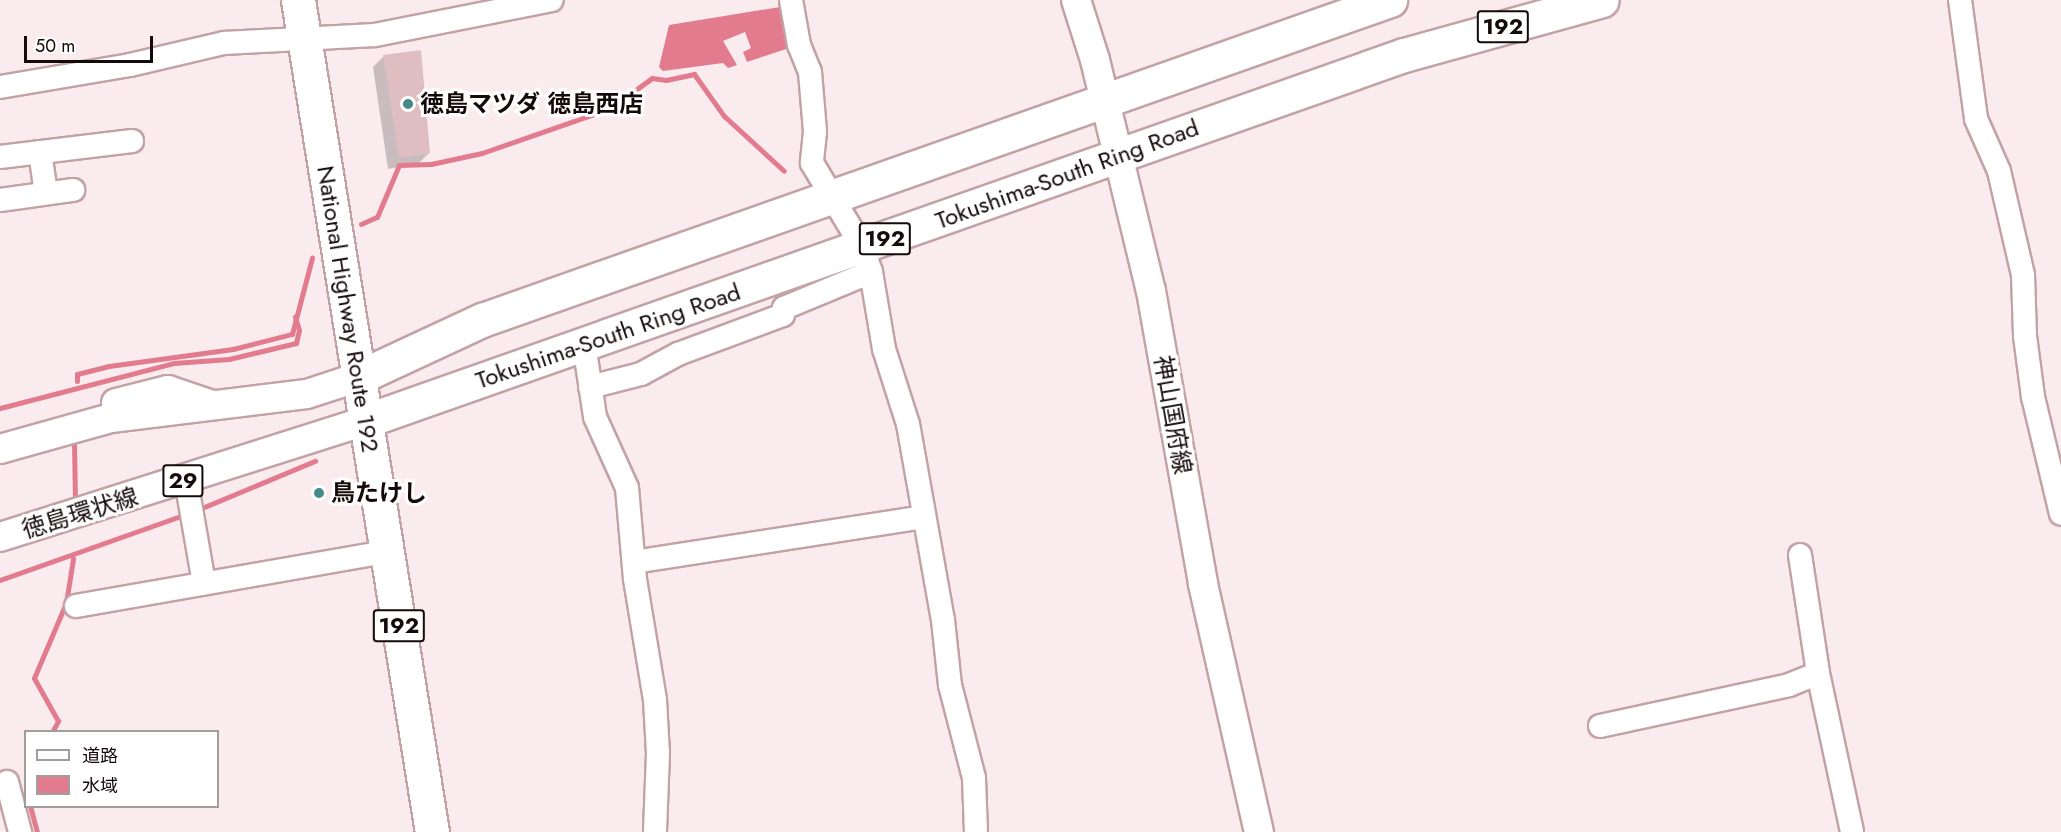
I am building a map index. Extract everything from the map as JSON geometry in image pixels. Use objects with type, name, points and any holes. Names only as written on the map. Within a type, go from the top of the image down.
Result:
[{"type":"highway","name":"National Highway Route 192","points":[[298,0],[432,832]]},
{"type":"highway","name":"192","points":[[359,377],[482,320],[1390,0]]},
{"type":"highway","name":"Tokushima-South Ring Road","points":[[365,421],[584,344],[867,260],[1118,156],[1404,55],[1602,0]]},
{"type":"main road","name":"神山国府線","points":[[1076,0],[1105,102],[1151,291],[1203,584],[1259,832]]},
{"type":"main road","points":[[0,449],[111,418],[218,407],[307,394],[359,377]]},
{"type":"main road","points":[[0,432],[168,390],[218,407]]},
{"type":"main road","name":"徳島環状線","points":[[0,537],[186,480],[365,421]]},
{"type":"main road","points":[[0,557],[153,503],[186,480]]},
{"type":"street","points":[[0,87],[130,65],[224,43],[304,41],[375,35],[552,0]]},
{"type":"street","points":[[791,0],[799,45],[810,72],[814,132],[812,163],[867,260],[884,349],[908,424],[950,685],[974,778],[976,832]]},
{"type":"street","points":[[1960,0],[1976,119],[1998,171],[2024,275],[2025,336],[2033,398],[2061,514]]},
{"type":"street","points":[[0,157],[132,141]]},
{"type":"street","points":[[40,152],[46,193]]},
{"type":"street","points":[[0,200],[74,189]]},
{"type":"street","points":[[590,387],[641,374],[678,354],[783,315],[784,308],[867,260]]},
{"type":"street","points":[[584,344],[595,417],[627,488],[634,562],[655,700],[658,753],[655,832]]},
{"type":"street","points":[[186,480],[204,583]]},
{"type":"street","points":[[634,562],[924,517]]},
{"type":"street","points":[[76,606],[387,552]]},
{"type":"street","points":[[1800,555],[1818,673],[1852,832]]},
{"type":"street","points":[[1600,726],[1789,685],[1818,673]]},
{"type":"street","points":[[7,782],[20,832]]},
{"type":"water","points":[[786,6],[795,46],[747,62],[743,52],[751,48],[745,32],[723,41],[737,65],[728,68],[723,63],[663,71],[659,67],[669,25]]},
{"type":"building","name":"徳島マツダ 徳島西店","points":[[421,50],[430,153],[399,158],[383,55]]},
{"type":"waterway","points":[[361,224],[377,217],[399,165],[431,164],[482,153],[611,108],[652,78],[666,80],[694,74],[724,116],[784,171]]},
{"type":"waterway","points":[[77,381],[77,374],[109,366],[233,349],[292,334],[312,258]]},
{"type":"waterway","points":[[0,408],[174,363],[229,359],[296,343],[299,330],[295,317]]},
{"type":"waterway","points":[[74,443],[75,499]]},
{"type":"waterway","points":[[197,510],[315,461]]},
{"type":"waterway","points":[[0,580],[186,514]]},
{"type":"waterway","points":[[53,730],[58,721],[34,678],[66,603],[73,559]]},
{"type":"waterway","points":[[31,808],[37,832]]},
{"type":"place","name":"徳島マツダ 徳島西店","points":[[408,104]]},
{"type":"place","name":"鳥たけし","points":[[319,493]]}]
